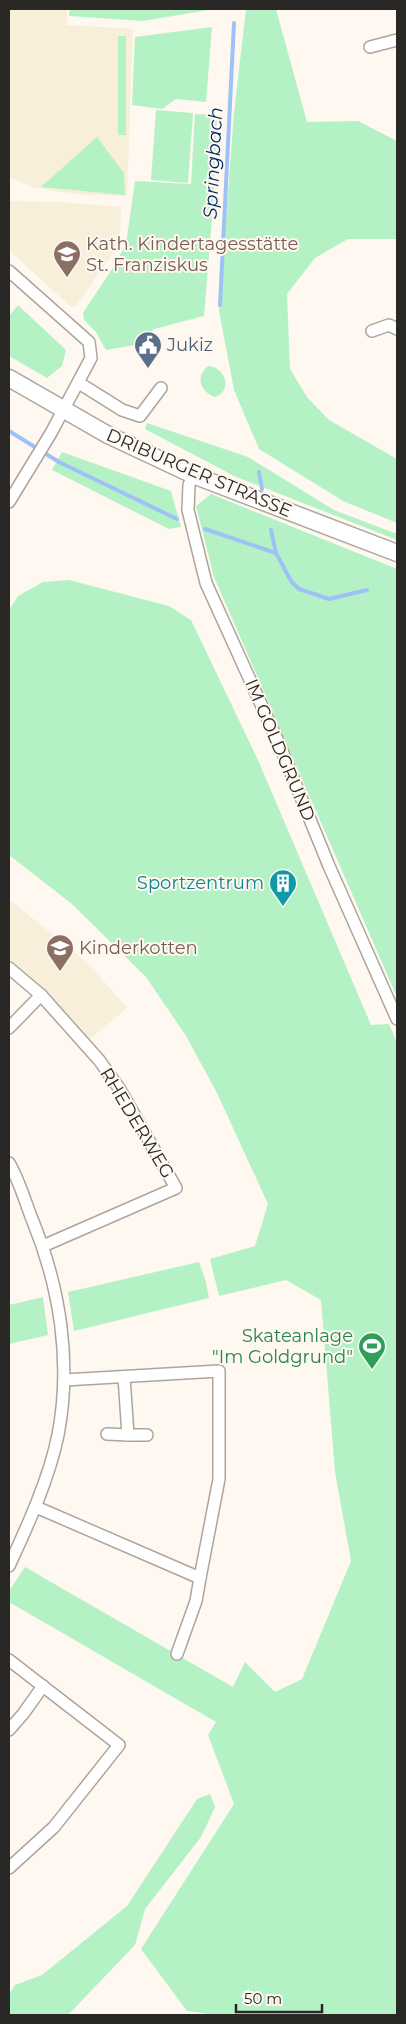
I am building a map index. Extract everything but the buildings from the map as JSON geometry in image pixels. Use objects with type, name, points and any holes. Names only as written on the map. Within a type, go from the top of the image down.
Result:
[{"type":"main road","name":"DRIBURGER STRASSE","points":[[9,378],[108,436],[193,475],[397,553]]},
{"type":"street","points":[[370,48],[397,40]]},
{"type":"street","points":[[9,271],[89,342],[91,358],[63,411],[9,502]]},
{"type":"street","points":[[372,332],[389,325],[397,329]]},
{"type":"street","points":[[78,383],[122,410],[140,416],[161,388]]},
{"type":"street","name":"IM GOLDGRUND","points":[[193,475],[189,485],[188,510],[206,583],[280,746],[329,866],[397,1019]]},
{"type":"street","name":"RHEDERWEG","points":[[9,968],[42,995],[99,1060],[119,1088],[176,1188],[43,1246]]},
{"type":"street","points":[[9,1028],[42,995]]},
{"type":"street","points":[[9,1163],[43,1246],[60,1312],[64,1380],[58,1435],[36,1507],[9,1566]]},
{"type":"street","points":[[64,1380],[219,1371],[219,1479],[196,1601],[177,1654]]},
{"type":"street","points":[[124,1377],[128,1434]]},
{"type":"street","points":[[107,1434],[148,1435]]},
{"type":"street","points":[[36,1507],[200,1578]]},
{"type":"street","points":[[9,1660],[119,1745],[54,1827],[9,1868]]},
{"type":"street","points":[[9,1730],[43,1686]]},
{"type":"shaded area","points":[[9,9],[67,9],[67,25],[133,29],[127,196],[86,195],[56,191],[32,187],[9,177]]},
{"type":"shaded area","name":"Kath. Kindertagesstätte St. Franziskus","points":[[9,201],[59,202],[121,207],[120,243],[75,307],[71,307],[9,250]]},
{"type":"shaded area","name":"Kinderkotten","points":[[11,901],[78,955],[127,1008],[90,1039],[68,1014],[9,959],[9,904]]},
{"type":"green space","points":[[70,9],[214,9],[143,21],[69,16]]},
{"type":"green space","points":[[246,9],[276,9],[307,122],[358,121],[397,141],[397,239],[348,239],[315,258],[287,294],[290,369],[307,397],[329,420],[397,459],[397,523],[343,501],[259,449],[234,390],[219,311],[234,113]]},
{"type":"green space","points":[[212,27],[206,102],[176,99],[162,109],[132,105],[135,37]]},
{"type":"green space","points":[[118,36],[126,36],[126,135],[118,135]]},
{"type":"green space","points":[[156,110],[193,113],[188,183],[151,180]]},
{"type":"green space","points":[[195,114],[217,115],[213,206],[204,316],[154,329],[141,344],[106,350],[96,332],[84,320],[83,313],[126,244],[135,181],[191,184]]},
{"type":"green space","points":[[97,137],[124,173],[125,195],[41,187]]},
{"type":"green space","points":[[18,305],[66,350],[62,366],[47,378],[9,356],[9,316]]},
{"type":"green space","points":[[208,366],[219,370],[225,380],[224,390],[215,397],[203,388],[201,383],[202,374]]},
{"type":"green space","points":[[147,423],[248,457],[334,510],[397,534],[397,540],[234,476],[145,429]]},
{"type":"green space","points":[[62,452],[171,491],[181,527],[169,529],[52,470]]},
{"type":"green space","points":[[211,494],[397,569],[397,997],[214,577],[196,506]]},
{"type":"green space","points":[[69,580],[169,606],[191,620],[258,760],[371,1025],[389,1024],[397,1043],[397,2015],[215,2015],[187,2011],[141,1949],[234,1804],[208,1735],[216,1722],[9,1602],[9,1591],[25,1567],[233,1687],[245,1662],[275,1692],[302,1679],[351,1561],[335,1472],[321,1300],[286,1280],[219,1296],[210,1259],[255,1246],[268,1204],[217,1093],[186,1036],[146,977],[72,904],[9,855],[9,610],[18,596],[43,582]]},
{"type":"green space","points":[[199,1262],[209,1298],[74,1331],[68,1292]]},
{"type":"green space","points":[[43,1297],[48,1335],[9,1344],[9,1305]]},
{"type":"green space","points":[[210,1794],[215,1807],[201,1837],[145,1909],[135,1945],[68,2015],[9,2015],[9,1994],[15,1985],[42,1975],[127,1906],[197,1799]]},
{"type":"waterway","name":"Springbach","points":[[220,305],[234,23]]},
{"type":"waterway","points":[[9,431],[59,462],[177,519]]},
{"type":"waterway","points":[[259,472],[262,489]]},
{"type":"waterway","points":[[205,529],[276,553]]},
{"type":"waterway","name":"Springbach","points":[[271,530],[276,553],[291,581],[299,589],[329,599],[367,590]]},
{"type":"place","name":"Kath. Kindertagesstätte St. Franziskus","points":[[67,278]]},
{"type":"place","name":"Jukiz","points":[[148,369]]},
{"type":"place","name":"Sportzentrum","points":[[283,907]]},
{"type":"place","name":"Kinderkotten","points":[[60,972]]},
{"type":"place","name":"Skateanlage \"Im Goldgrund\"","points":[[372,1370]]}]
